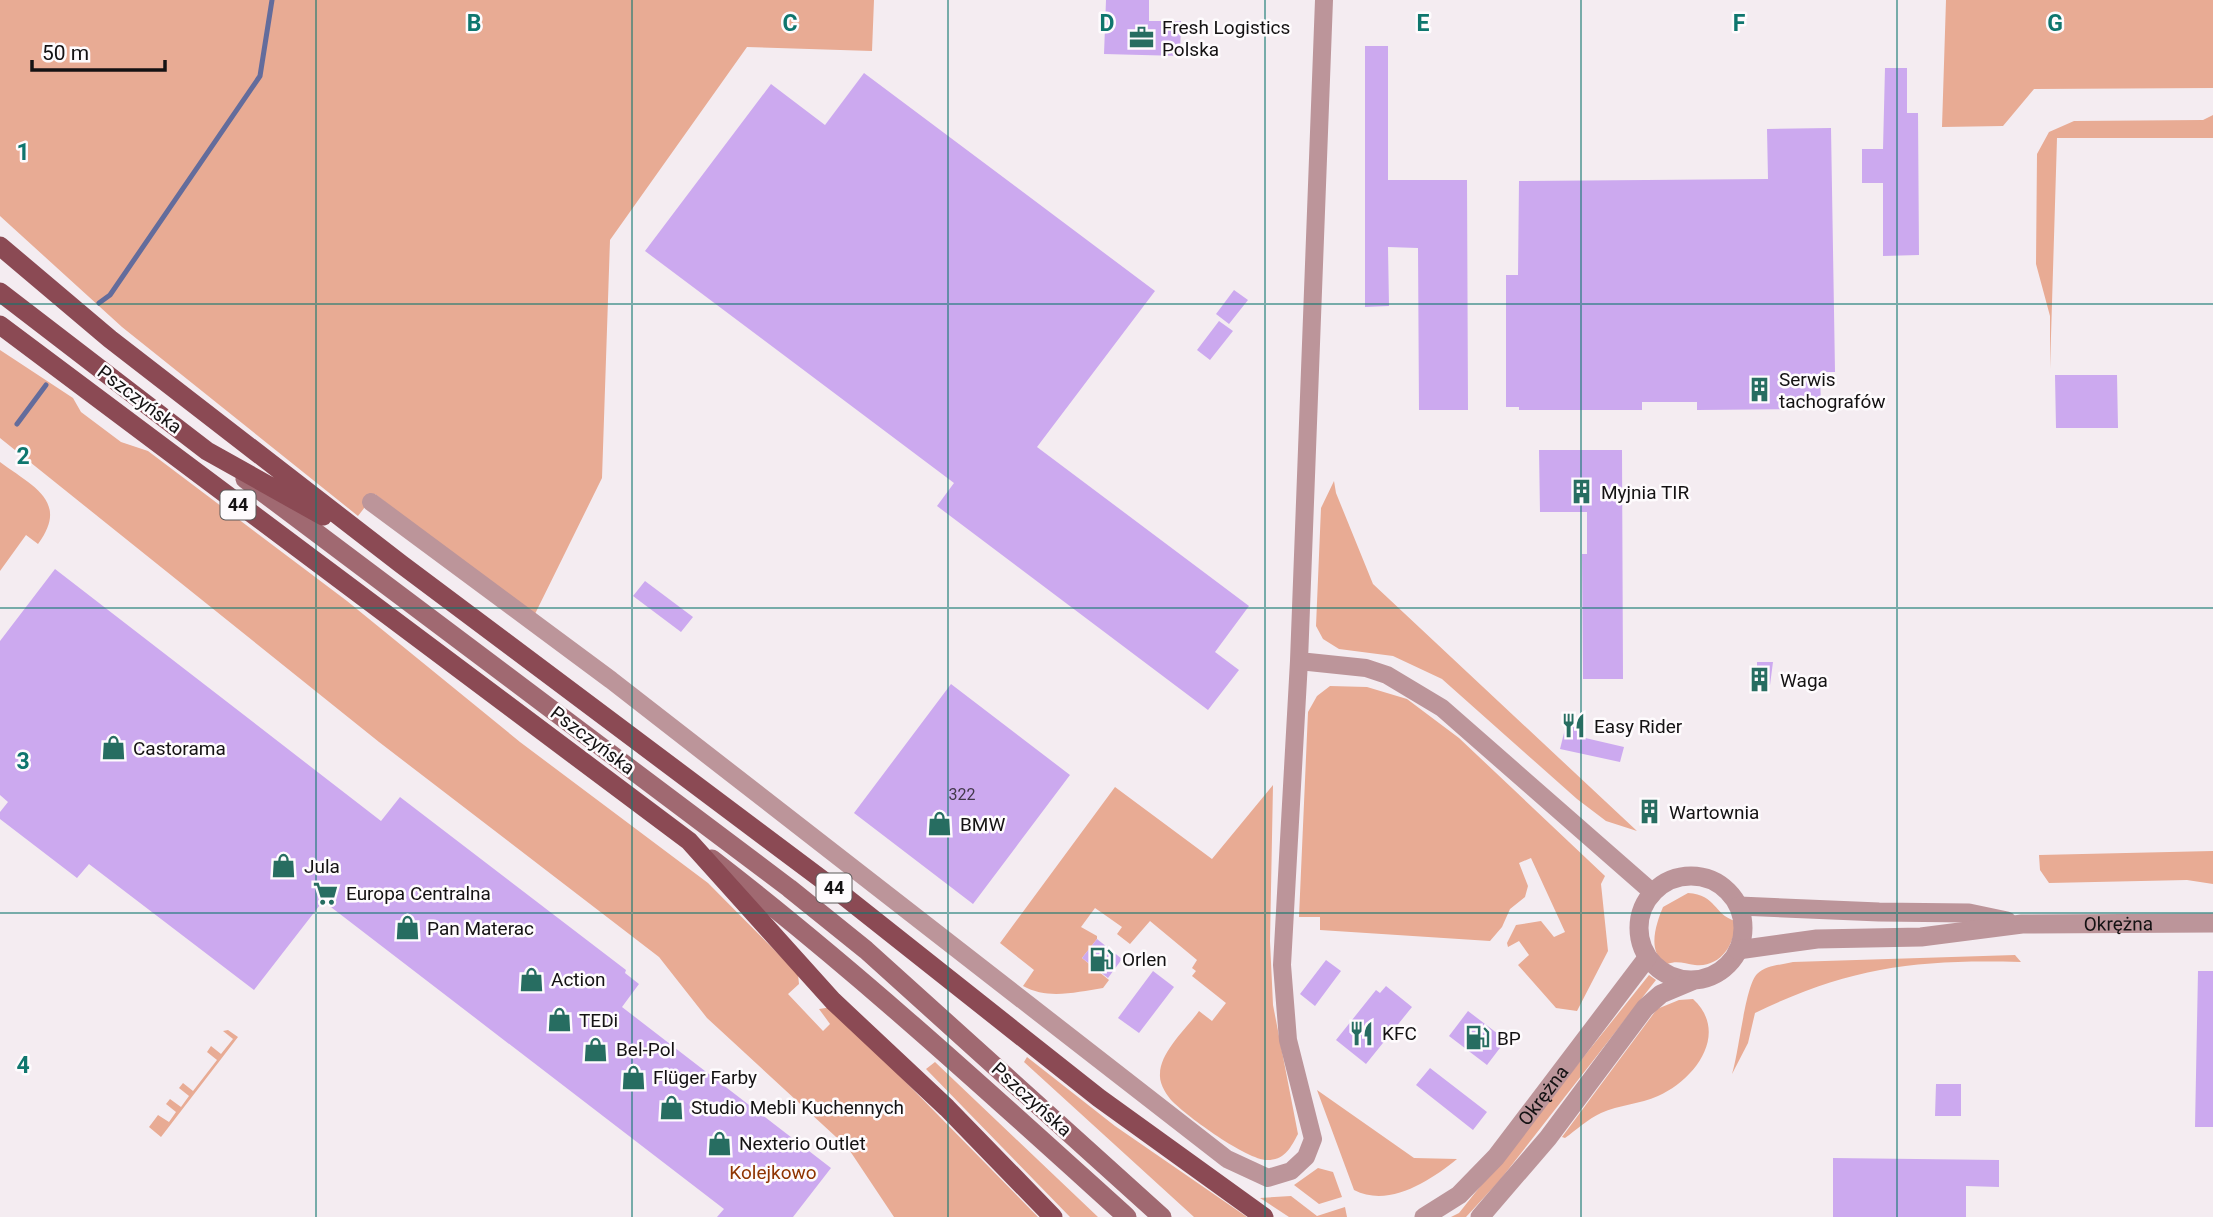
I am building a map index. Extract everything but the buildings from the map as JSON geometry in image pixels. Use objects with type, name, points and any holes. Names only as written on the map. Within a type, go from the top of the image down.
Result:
[{"type":"main road","points":[[0,246],[110,339],[401,565]]},
{"type":"main road","name":"Pszczyńska","points":[[0,292],[866,950],[1162,1217]]},
{"type":"main road","name":"Pszczyńska","points":[[0,325],[802,928],[893,1005],[1127,1217]]},
{"type":"main road","name":"44","points":[[207,451],[315,511],[401,565],[844,896],[1099,1098],[1264,1217]]},
{"type":"main road","name":"44","points":[[688,841],[833,1002],[947,1108],[1052,1217]]},
{"type":"street","points":[[371,502],[611,680],[1227,1159],[1268,1178],[1291,1171],[1306,1157],[1313,1139],[1288,1040],[1282,965],[1299,661],[1324,0]]},
{"type":"street","points":[[1299,661],[1366,668],[1387,675],[1442,708],[1652,892]]},
{"type":"street","points":[[1682,876],[1699,876],[1722,886],[1739,906],[1744,922],[1738,950],[1728,965],[1711,977],[1693,981],[1667,975],[1647,958],[1640,942],[1638,924],[1642,906],[1652,892],[1666,882],[1682,876]]},
{"type":"street","name":"Okrężna","points":[[1739,906],[1969,913],[2022,924]]},
{"type":"street","name":"Okrężna","points":[[1738,950],[1817,940],[1921,937],[2022,924],[2213,923]]},
{"type":"street","name":"Okrężna","points":[[1424,1217],[1459,1195],[1496,1157],[1571,1054],[1647,958]]},
{"type":"street","name":"Okrężna","points":[[1480,1217],[1548,1138],[1646,1008],[1661,994],[1693,981]]},
{"type":"shaded area","points":[[0,0],[874,0],[872,51],[747,47],[610,240],[602,478],[533,618],[375,494],[358,516],[122,327],[0,216]]},
{"type":"shaded area","points":[[1946,0],[2213,0],[2213,88],[2034,89],[2003,126],[1942,127]]},
{"type":"shaded area","points":[[2213,115],[2213,138],[2057,138],[2050,369],[2050,316],[2036,264],[2037,154],[2049,132],[2074,121],[2203,120]]},
{"type":"shaded area","points":[[0,350],[73,398],[81,412],[121,442],[148,451],[347,601],[520,742],[708,883],[798,974],[799,984],[788,994],[823,1031],[830,1024],[819,1009],[832,1007],[1038,1217],[894,1217],[848,1148],[707,1018],[659,957],[379,742],[0,438]]},
{"type":"shaded area","points":[[0,462],[35,487],[48,505],[50,516],[47,529],[38,544],[26,535],[0,571]]},
{"type":"shaded area","points":[[1334,481],[1336,493],[1373,584],[1637,831],[1606,821],[1577,799],[1442,679],[1393,656],[1339,649],[1323,639],[1316,626],[1321,508]]},
{"type":"shaded area","points":[[1330,686],[1367,687],[1407,699],[1459,738],[1605,876],[1601,884],[1608,951],[1577,1011],[1556,1008],[1518,965],[1529,955],[1519,941],[1508,947],[1507,943],[1516,925],[1541,921],[1554,937],[1565,932],[1531,858],[1519,863],[1528,886],[1525,897],[1510,909],[1502,927],[1490,941],[1320,930],[1320,917],[1299,917],[1308,712],[1317,696]]},
{"type":"shaded area","points":[[1273,785],[1270,941],[1273,1005],[1298,1134],[1283,1155],[1268,1160],[1247,1153],[1204,1127],[1181,1109],[1164,1090],[1160,1078],[1161,1066],[1175,1041],[1199,1011],[1212,1021],[1226,1003],[1192,976],[1196,971],[1192,968],[1197,960],[1150,921],[1130,944],[1117,934],[1122,927],[1095,908],[1081,927],[1097,936],[1097,939],[1082,958],[1109,980],[1103,988],[1083,991],[1052,994],[1023,986],[1034,970],[1000,943],[1115,787],[1212,859]]},
{"type":"shaded area","points":[[2213,851],[2213,884],[2187,880],[2049,883],[2040,870],[2039,855]]},
{"type":"shaded area","points":[[1688,893],[1704,897],[1722,914],[1735,921],[1733,938],[1725,953],[1712,963],[1667,964],[1657,953],[1655,946],[1658,922],[1663,907]]},
{"type":"shaded area","points":[[2015,955],[2021,962],[1949,962],[1885,969],[1822,985],[1789,997],[1755,1013],[1748,1043],[1732,1074],[1749,992],[1757,974],[1765,969],[1793,962]]},
{"type":"shaded area","points":[[1649,975],[1656,980],[1500,1180],[1466,1217],[1451,1217],[1459,1213]]},
{"type":"shaded area","points":[[1693,999],[1704,1012],[1708,1040],[1695,1067],[1684,1079],[1658,1096],[1601,1113],[1565,1138],[1562,1137],[1657,1009],[1679,1000]]},
{"type":"shaded area","points":[[228,1030],[238,1037],[161,1137],[149,1127],[158,1115],[169,1122],[176,1112],[166,1104],[170,1099],[181,1107],[189,1096],[179,1088],[183,1083],[193,1091],[217,1060],[207,1052],[211,1046],[221,1054],[233,1039],[223,1031]]},
{"type":"shaded area","points":[[1027,1057],[1115,1126],[1247,1217],[1194,1217],[1024,1062]]},
{"type":"shaded area","points":[[935,1062],[1098,1217],[1070,1217],[926,1069]]},
{"type":"shaded area","points":[[1317,1090],[1414,1158],[1457,1159],[1422,1183],[1395,1194],[1367,1195],[1354,1190]]},
{"type":"shaded area","points":[[1318,1168],[1333,1172],[1342,1197],[1319,1204],[1294,1185]]},
{"type":"shaded area","points":[[1291,1196],[1317,1216],[1345,1207],[1347,1217],[1289,1217],[1260,1198]]},
{"type":"waterway","points":[[99,303],[110,295],[260,76],[272,0]]},
{"type":"waterway","points":[[17,424],[46,385]]},
{"type":"place","name":"Fresh Logistics Polska","points":[[1142,38]]},
{"type":"place","name":"Serwis tachografów","points":[[1759,390]]},
{"type":"place","name":"Myjnia TIR","points":[[1581,492]]},
{"type":"place","name":"Waga","points":[[1760,680]]},
{"type":"place","name":"Easy Rider","points":[[1574,726]]},
{"type":"place","name":"Castorama","points":[[113,748]]},
{"type":"place","name":"Wartownia","points":[[1649,812]]},
{"type":"place","name":"BMW","points":[[940,824]]},
{"type":"place","name":"Jula","points":[[284,866]]},
{"type":"place","name":"Europa Centralna","points":[[326,893]]},
{"type":"place","name":"Pan Materac","points":[[407,928]]},
{"type":"place","name":"Orlen","points":[[1102,959]]},
{"type":"place","name":"Action","points":[[531,979]]},
{"type":"place","name":"TEDi","points":[[559,1020]]},
{"type":"place","name":"KFC","points":[[1362,1033]]},
{"type":"place","name":"BP","points":[[1477,1038]]},
{"type":"place","name":"Bel-Pol","points":[[596,1049]]},
{"type":"place","name":"Flüger Farby","points":[[633,1077]]},
{"type":"place","name":"Studio Mebli Kuchennych","points":[[671,1107]]},
{"type":"place","name":"Nexterio Outlet","points":[[719,1143]]},
{"type":"park label","name":"Kolejkowo","points":[[773,1172]]}]
